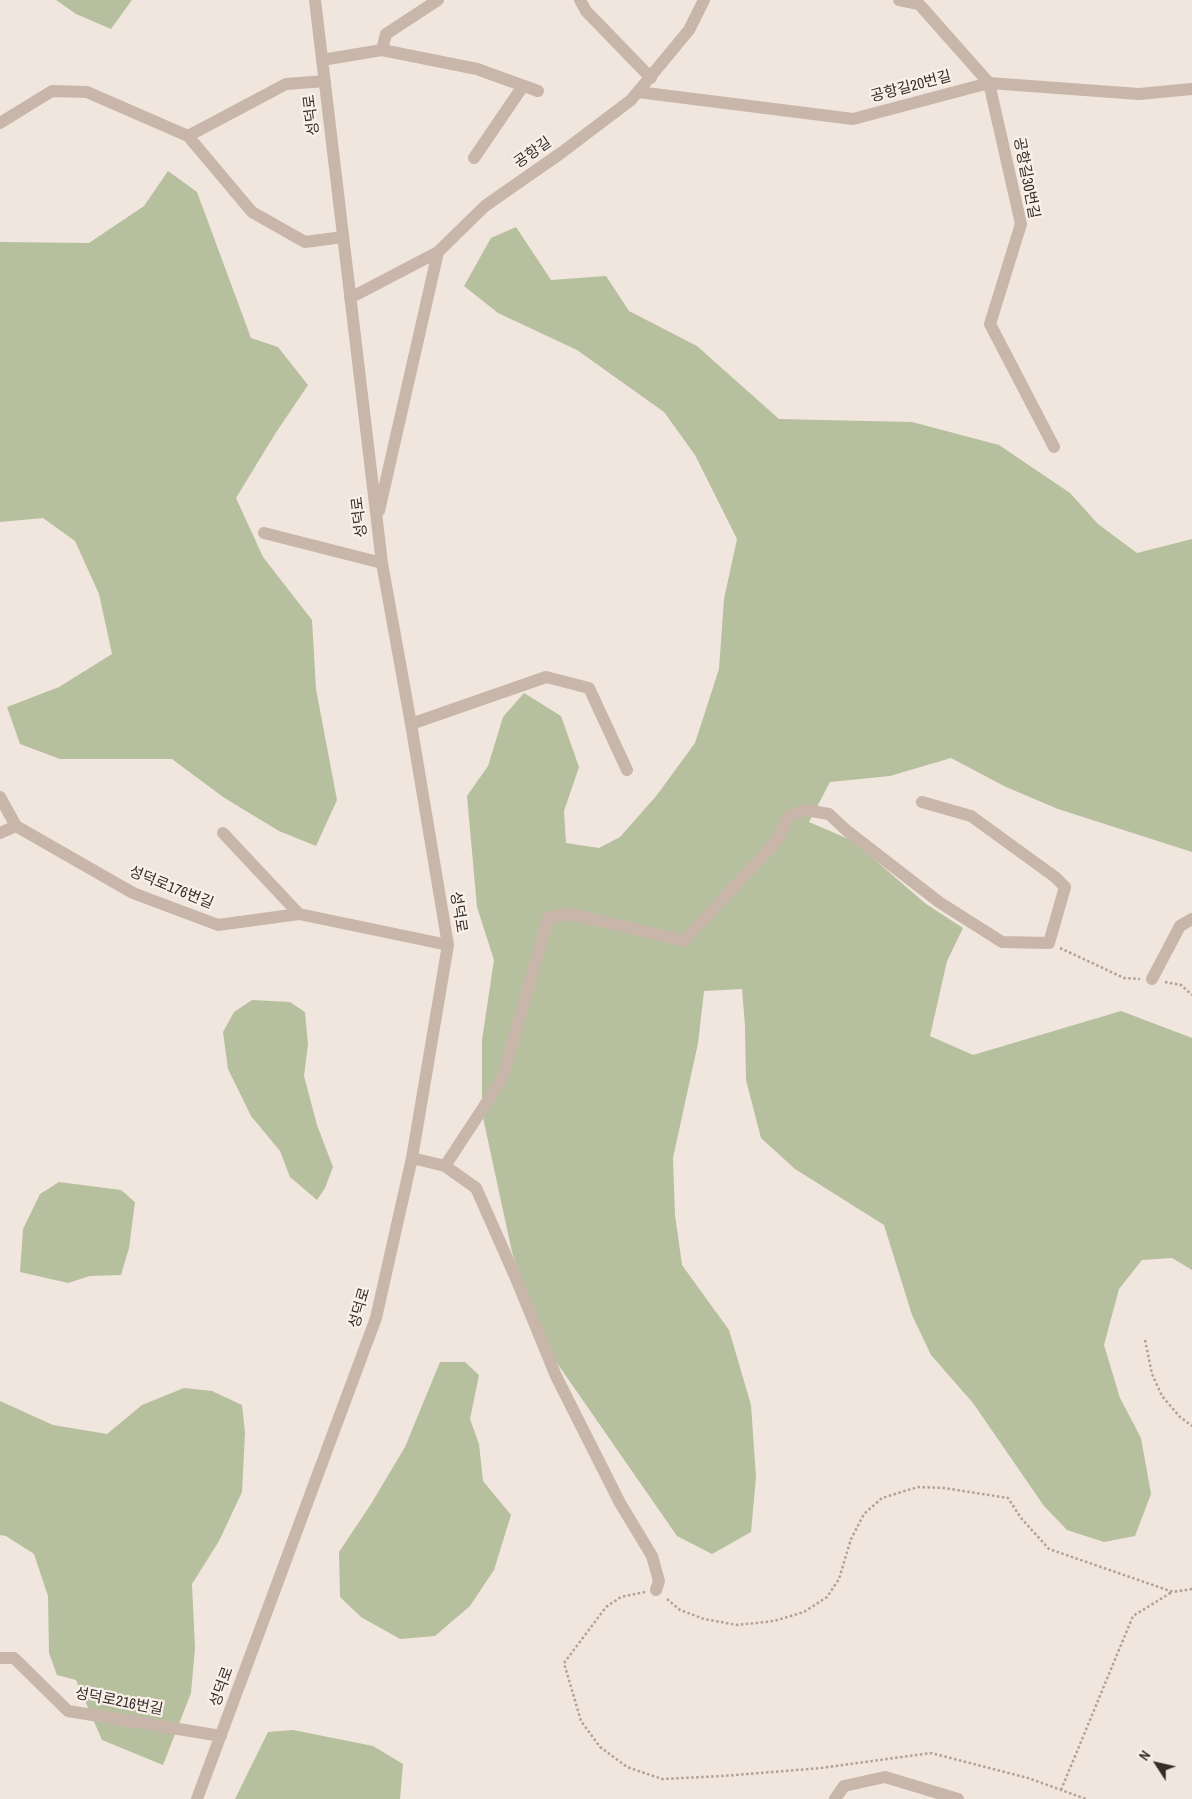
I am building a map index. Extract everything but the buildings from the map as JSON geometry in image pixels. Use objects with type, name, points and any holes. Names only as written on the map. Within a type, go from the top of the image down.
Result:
[{"type":"street","name":"성덕로","points":[[197,1799],[376,1318],[412,1158],[448,945],[376,521],[315,0]]},
{"type":"street","points":[[382,50],[386,34],[438,0]]},
{"type":"street","points":[[580,0],[586,11],[651,78]]},
{"type":"street","name":"공항길","points":[[350,298],[438,252],[485,206],[561,153],[631,100],[689,30],[704,0]]},
{"type":"street","name":"공항길30번길","points":[[899,0],[920,4],[990,83],[1020,224],[990,324],[1054,447]]},
{"type":"street","points":[[322,60],[382,50],[477,69],[538,91]]},
{"type":"street","points":[[188,136],[286,84],[324,81]]},
{"type":"street","name":"공항길20번길","points":[[638,92],[853,119],[990,83],[1139,94],[1192,89]]},
{"type":"street","points":[[474,158],[523,86]]},
{"type":"street","points":[[0,122],[52,91],[87,92],[188,136],[252,212],[305,242],[343,237]]},
{"type":"street","points":[[376,521],[438,252]]},
{"type":"street","points":[[264,533],[382,563]]},
{"type":"street","points":[[411,724],[546,677],[589,688],[627,770]]},
{"type":"street","points":[[0,797],[16,826],[0,833]]},
{"type":"street","points":[[445,1166],[502,1079],[548,918],[571,914],[684,941],[778,839],[789,816],[806,810],[829,814],[846,830],[939,902],[1002,942],[1049,943],[1065,887],[1055,877],[971,816],[922,802]]},
{"type":"street","name":"성덕로176번길","points":[[16,826],[133,893],[218,925],[299,914],[448,945]]},
{"type":"street","points":[[223,833],[299,914]]},
{"type":"street","points":[[1152,979],[1180,926],[1192,919]]},
{"type":"street","points":[[412,1158],[445,1166],[476,1188],[556,1376],[620,1503],[652,1556],[658,1581],[656,1590]]},
{"type":"street","name":"성덕로216번길","points":[[0,1658],[14,1658],[68,1711],[221,1736]]},
{"type":"street","points":[[835,1799],[844,1786],[885,1777],[958,1799]]},
{"type":"path","points":[[1049,943],[1124,978],[1152,979],[1181,985],[1192,995]]},
{"type":"path","points":[[1145,1340],[1152,1374],[1162,1396],[1192,1426]]},
{"type":"path","points":[[1086,1799],[1028,1778],[930,1753],[822,1768],[662,1779],[627,1766],[600,1747],[581,1721],[564,1662],[606,1607],[621,1597],[656,1590],[680,1610],[704,1619],[737,1625],[774,1621],[804,1612],[827,1597],[839,1579],[851,1539],[864,1514],[882,1498],[918,1487],[944,1488],[1008,1498],[1021,1518],[1049,1550],[1173,1592]]},
{"type":"path","points":[[1061,1790],[1133,1616],[1173,1592],[1192,1589]]},
{"type":"green space","points":[[56,0],[132,0],[111,29],[76,14]]},
{"type":"green space","points":[[168,171],[197,192],[251,338],[278,347],[308,385],[275,434],[236,498],[263,557],[312,620],[316,689],[337,800],[316,846],[279,831],[223,797],[172,759],[60,759],[20,744],[7,707],[59,687],[112,654],[99,594],[75,541],[43,518],[0,522],[0,242],[89,243],[144,206]]},
{"type":"green space","points":[[516,227],[551,280],[606,276],[629,311],[697,346],[779,419],[912,422],[999,445],[1070,493],[1098,524],[1137,553],[1192,539],[1192,852],[1058,809],[1006,787],[951,758],[890,776],[830,782],[809,822],[853,841],[926,904],[963,928],[947,961],[930,1036],[973,1055],[1121,1011],[1192,1038],[1192,1270],[1172,1258],[1142,1260],[1119,1289],[1104,1345],[1120,1398],[1141,1438],[1151,1494],[1135,1536],[1104,1542],[1067,1530],[1044,1506],[973,1403],[931,1355],[912,1315],[884,1225],[795,1169],[761,1138],[746,1080],[742,989],[704,991],[698,1043],[673,1158],[675,1215],[682,1265],[729,1330],[751,1405],[756,1477],[751,1532],[712,1554],[677,1536],[541,1340],[512,1252],[482,1113],[482,1040],[494,960],[477,907],[467,796],[488,766],[503,717],[524,693],[561,716],[579,767],[564,811],[566,843],[599,848],[620,837],[657,795],[695,743],[719,669],[724,599],[737,539],[695,455],[664,412],[577,350],[498,313],[464,286],[491,238]]},
{"type":"green space","points":[[252,1000],[290,1002],[305,1012],[308,1045],[304,1076],[317,1125],[333,1167],[325,1188],[317,1200],[290,1177],[280,1151],[251,1116],[228,1069],[223,1032],[234,1012]]},
{"type":"green space","points":[[59,1182],[121,1190],[135,1202],[129,1248],[121,1275],[90,1276],[68,1283],[20,1272],[23,1229],[40,1194]]},
{"type":"green space","points":[[440,1362],[465,1362],[479,1375],[470,1419],[479,1444],[483,1481],[511,1515],[494,1570],[470,1606],[435,1636],[400,1639],[361,1617],[340,1597],[339,1552],[371,1504],[405,1447]]},
{"type":"green space","points":[[184,1388],[212,1391],[242,1405],[245,1433],[242,1492],[219,1541],[192,1584],[195,1648],[191,1693],[163,1765],[102,1740],[76,1680],[57,1675],[49,1653],[48,1596],[34,1554],[6,1536],[0,1535],[0,1401],[53,1425],[107,1434],[142,1405]]},
{"type":"green space","points":[[293,1730],[373,1746],[403,1764],[400,1799],[235,1799],[268,1732]]}]
